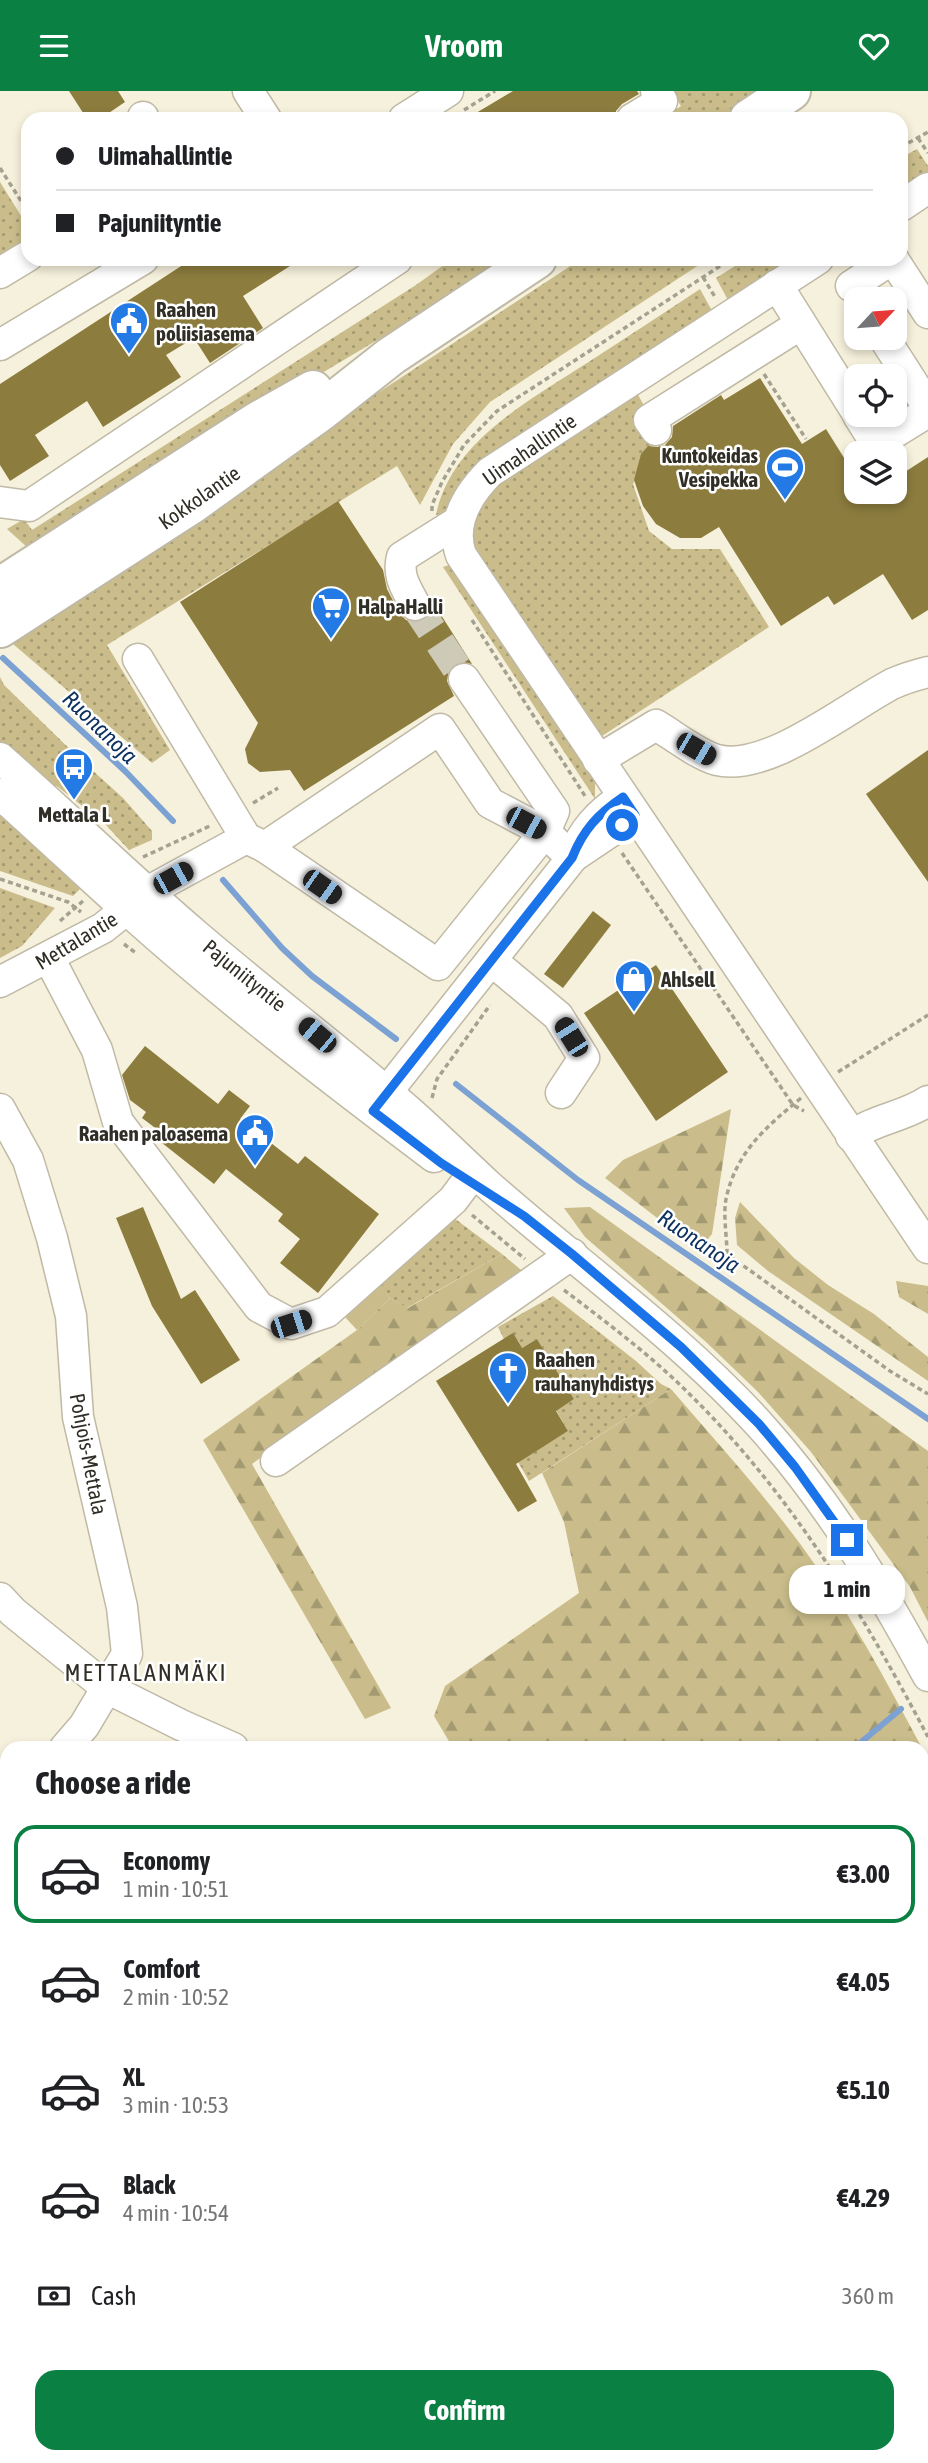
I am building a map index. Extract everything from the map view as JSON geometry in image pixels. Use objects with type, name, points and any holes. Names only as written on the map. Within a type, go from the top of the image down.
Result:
[{"type":"main road","name":"Kokkolantie","points":[[0,628],[192,504],[391,356],[526,266]]},
{"type":"main road","name":"Kokkolantie","points":[[0,587],[258,421],[360,363],[391,356]]},
{"type":"street","points":[[248,91],[262,112]]},
{"type":"street","points":[[644,112],[662,101],[656,91]]},
{"type":"street","points":[[425,112],[455,101]]},
{"type":"street","points":[[908,201],[928,188]]},
{"type":"street","points":[[0,273],[21,260]]},
{"type":"street","points":[[0,345],[131,266]]},
{"type":"street","points":[[0,502],[29,506],[387,266]]},
{"type":"street","name":"Uimahallintie","points":[[807,266],[501,464],[480,482],[470,496],[459,521],[457,544],[461,555],[598,760],[928,1248]]},
{"type":"street","points":[[838,266],[851,287]]},
{"type":"street","points":[[862,287],[884,266]]},
{"type":"street","points":[[897,266],[928,313]]},
{"type":"street","points":[[777,285],[844,392]]},
{"type":"street","points":[[656,430],[649,420],[801,324]]},
{"type":"street","points":[[891,350],[928,409],[907,423]]},
{"type":"street","points":[[866,427],[876,444],[901,427]]},
{"type":"street","points":[[415,605],[402,581],[402,557],[459,521]]},
{"type":"street","points":[[138,659],[248,833],[438,965],[472,985]]},
{"type":"street","points":[[598,760],[656,725],[714,759],[734,763],[753,758],[800,739],[893,684],[928,672]]},
{"type":"street","points":[[438,965],[545,832],[554,811],[464,679]]},
{"type":"street","name":"Mettalantie","points":[[0,982],[103,928],[138,900],[248,833],[440,729],[490,803],[545,832]]},
{"type":"street","name":"Pajuniityntie","points":[[0,758],[114,879]]},
{"type":"street","name":"Pajuniityntie","points":[[0,794],[138,900],[220,989],[380,1102],[465,1184],[524,1216],[572,1254],[720,1385],[788,1458],[825,1508],[897,1619],[928,1676]]},
{"type":"street","points":[[380,1102],[572,858],[586,829],[603,825],[629,806]]},
{"type":"street","points":[[545,832],[572,858]]},
{"type":"street","points":[[50,958],[97,1050],[118,1122],[259,1307],[291,1324],[327,1312],[465,1184]]},
{"type":"street","points":[[492,961],[558,1016],[584,1058],[561,1093]]},
{"type":"street","points":[[851,1136],[867,1125],[916,1109],[928,1101]]},
{"type":"street","name":"Pohjois-Mettala","points":[[0,1109],[28,1160],[52,1238],[71,1316],[78,1417],[123,1619],[127,1654],[84,1726],[71,1741]]},
{"type":"street","points":[[276,1461],[572,1254]]},
{"type":"street","points":[[0,1598],[13,1612],[107,1688],[217,1741]]},
{"type":"path","points":[[455,101],[495,91]]},
{"type":"path","points":[[908,143],[928,132]]},
{"type":"path","points":[[918,138],[928,153]]},
{"type":"path","points":[[0,168],[21,201]]},
{"type":"path","points":[[432,537],[432,505],[442,482],[464,445],[497,411],[720,266]]},
{"type":"path","points":[[752,355],[806,439]]},
{"type":"path","points":[[467,612],[603,825],[793,1105],[818,1119],[833,1109]]},
{"type":"path","points":[[75,908],[142,857],[248,833],[278,788]]},
{"type":"path","points":[[928,1015],[817,1085],[760,1133],[739,1161],[726,1200],[727,1254],[890,1371],[928,1394]]},
{"type":"path","points":[[465,1184],[545,1275],[645,1353],[677,1382],[763,1474],[824,1555],[867,1623],[928,1737]]},
{"type":"green space","points":[[671,91],[761,91],[732,112],[672,112],[681,106]]},
{"type":"green space","points":[[917,149],[928,166],[928,173],[908,186],[908,154]]},
{"type":"green space","points":[[0,182],[21,216],[21,242],[0,256]]},
{"type":"green space","points":[[442,266],[499,266],[28,548],[7,529],[24,519],[32,530]]},
{"type":"green space","points":[[570,266],[697,266],[490,402],[453,444],[420,505],[397,466],[107,645],[170,750],[152,763],[6,638]]},
{"type":"green space","points":[[735,266],[784,266],[729,302],[716,278]]},
{"type":"green space","points":[[700,289],[711,309],[703,320],[471,471],[443,513],[436,515],[444,489],[458,465],[495,425]]},
{"type":"green space","points":[[637,393],[647,411],[653,442],[633,484],[649,531],[672,549],[720,549],[769,627],[599,738],[473,553],[469,530],[481,501],[510,469]]},
{"type":"green space","points":[[449,565],[458,573],[588,768],[595,783],[595,799],[443,567]]},
{"type":"green space","points":[[0,677],[4,685],[123,798],[152,831],[152,840],[129,850],[105,824],[58,787],[37,777],[0,749]]},
{"type":"green space","points":[[0,814],[81,888],[73,896],[0,871]]},
{"type":"green space","points":[[0,888],[55,908],[22,946],[0,958]]},
{"type":"green space","points":[[731,1109],[712,1234],[699,1250],[605,1178],[623,1160]]},
{"type":"green space","points":[[740,1202],[794,1258],[828,1285],[874,1314],[928,1357],[928,1381],[768,1271],[737,1245],[735,1218]]},
{"type":"green space","points":[[590,1207],[928,1451],[928,1622],[910,1587],[811,1452],[758,1392],[706,1342],[585,1237],[564,1208]]},
{"type":"green space","points":[[450,1215],[502,1254],[407,1308],[390,1298],[378,1285]]},
{"type":"green space","points":[[502,1254],[526,1274],[391,1364],[252,1464],[391,1708],[365,1719],[203,1440],[357,1330],[390,1298],[408,1308]]},
{"type":"green space","points":[[896,1281],[928,1286],[928,1314],[899,1297]]},
{"type":"green space","points":[[378,1284],[390,1298],[357,1330],[344,1316]]},
{"type":"green space","points":[[553,1296],[661,1384],[671,1389],[529,1481],[518,1462],[568,1431],[556,1410],[574,1399],[537,1339],[522,1348],[504,1339],[498,1327]]},
{"type":"green space","points":[[671,1389],[770,1505],[818,1569],[865,1645],[918,1741],[449,1741],[434,1716],[445,1686],[579,1593],[564,1522],[542,1473]]},
{"type":"building","points":[[69,91],[118,91],[125,102],[110,112],[82,112]]},
{"type":"building","points":[[513,91],[637,91],[639,94],[622,104],[616,112],[478,112]]},
{"type":"building","points":[[181,266],[290,266],[243,296],[263,328],[210,363],[194,338],[166,355],[181,377],[103,427],[87,401],[35,435],[49,456],[10,481],[0,465],[0,384]]},
{"type":"building","name":"Kuntokeidas Vesipekka","points":[[760,378],[802,444],[826,429],[844,458],[844,504],[907,504],[907,471],[928,457],[928,610],[912,620],[883,574],[834,605],[828,596],[781,626],[719,527],[701,538],[680,538],[656,524],[643,506],[634,480],[641,454],[648,446],[665,445],[672,437],[673,426],[721,395],[724,400]]},
{"type":"building","name":"HalpaHalli","points":[[338,501],[383,570],[387,589],[400,614],[406,620],[423,621],[430,614],[431,599],[472,664],[455,664],[449,671],[447,681],[454,696],[304,791],[290,770],[260,772],[248,763],[245,749],[258,723],[180,602]]},
{"type":"building","points":[[928,750],[928,882],[866,794]]},
{"type":"building","points":[[593,911],[611,925],[563,988],[544,974]]},
{"type":"building","points":[[656,965],[728,1072],[656,1121],[584,1013]]},
{"type":"building","name":"Raahen paloasema","points":[[145,1046],[218,1104],[229,1090],[250,1106],[240,1119],[298,1164],[305,1156],[379,1214],[318,1293],[280,1263],[300,1239],[278,1221],[283,1214],[226,1169],[214,1184],[157,1139],[162,1133],[142,1118],[146,1112],[130,1100],[122,1075]]},
{"type":"building","points":[[143,1207],[181,1299],[195,1290],[240,1360],[201,1384],[152,1306],[116,1218]]},
{"type":"building","name":"Raahen rauhanyhdistys","points":[[513,1333],[522,1348],[537,1339],[574,1399],[556,1411],[568,1431],[516,1464],[537,1501],[518,1512],[436,1381]]},
{"type":"waterway","name":"Ruonanoja","points":[[3,658],[126,772],[173,821]]},
{"type":"waterway","name":"Ruonanoja","points":[[223,880],[282,948],[312,976],[396,1039]]},
{"type":"waterway","name":"Ruonanoja","points":[[456,1084],[578,1180],[928,1419]]},
{"type":"waterway","name":"Ruonanoja","points":[[862,1741],[901,1709]]},
{"type":"tunnel","points":[[415,605],[464,679]]},
{"type":"place","name":"Raahen poliisiasema","points":[[129,355]]},
{"type":"place","name":"Kuntokeidas Vesipekka","points":[[785,501]]},
{"type":"place","name":"HalpaHalli","points":[[331,640]]},
{"type":"place","name":"Mettala L","points":[[74,801]]},
{"type":"place","name":"Ahlsell","points":[[634,1013]]},
{"type":"place","name":"Raahen paloasema","points":[[255,1167]]},
{"type":"place","name":"Raahen rauhanyhdistys","points":[[508,1405]]},
{"type":"district","name":"METTALANMÄKI","points":[[146,1672]]},
{"type":"route","points":[[622,825],[635,815],[623,797],[607,808],[586,829],[572,858],[373,1111],[441,1163],[524,1216],[681,1347],[759,1424],[795,1467],[847,1540]]}]
